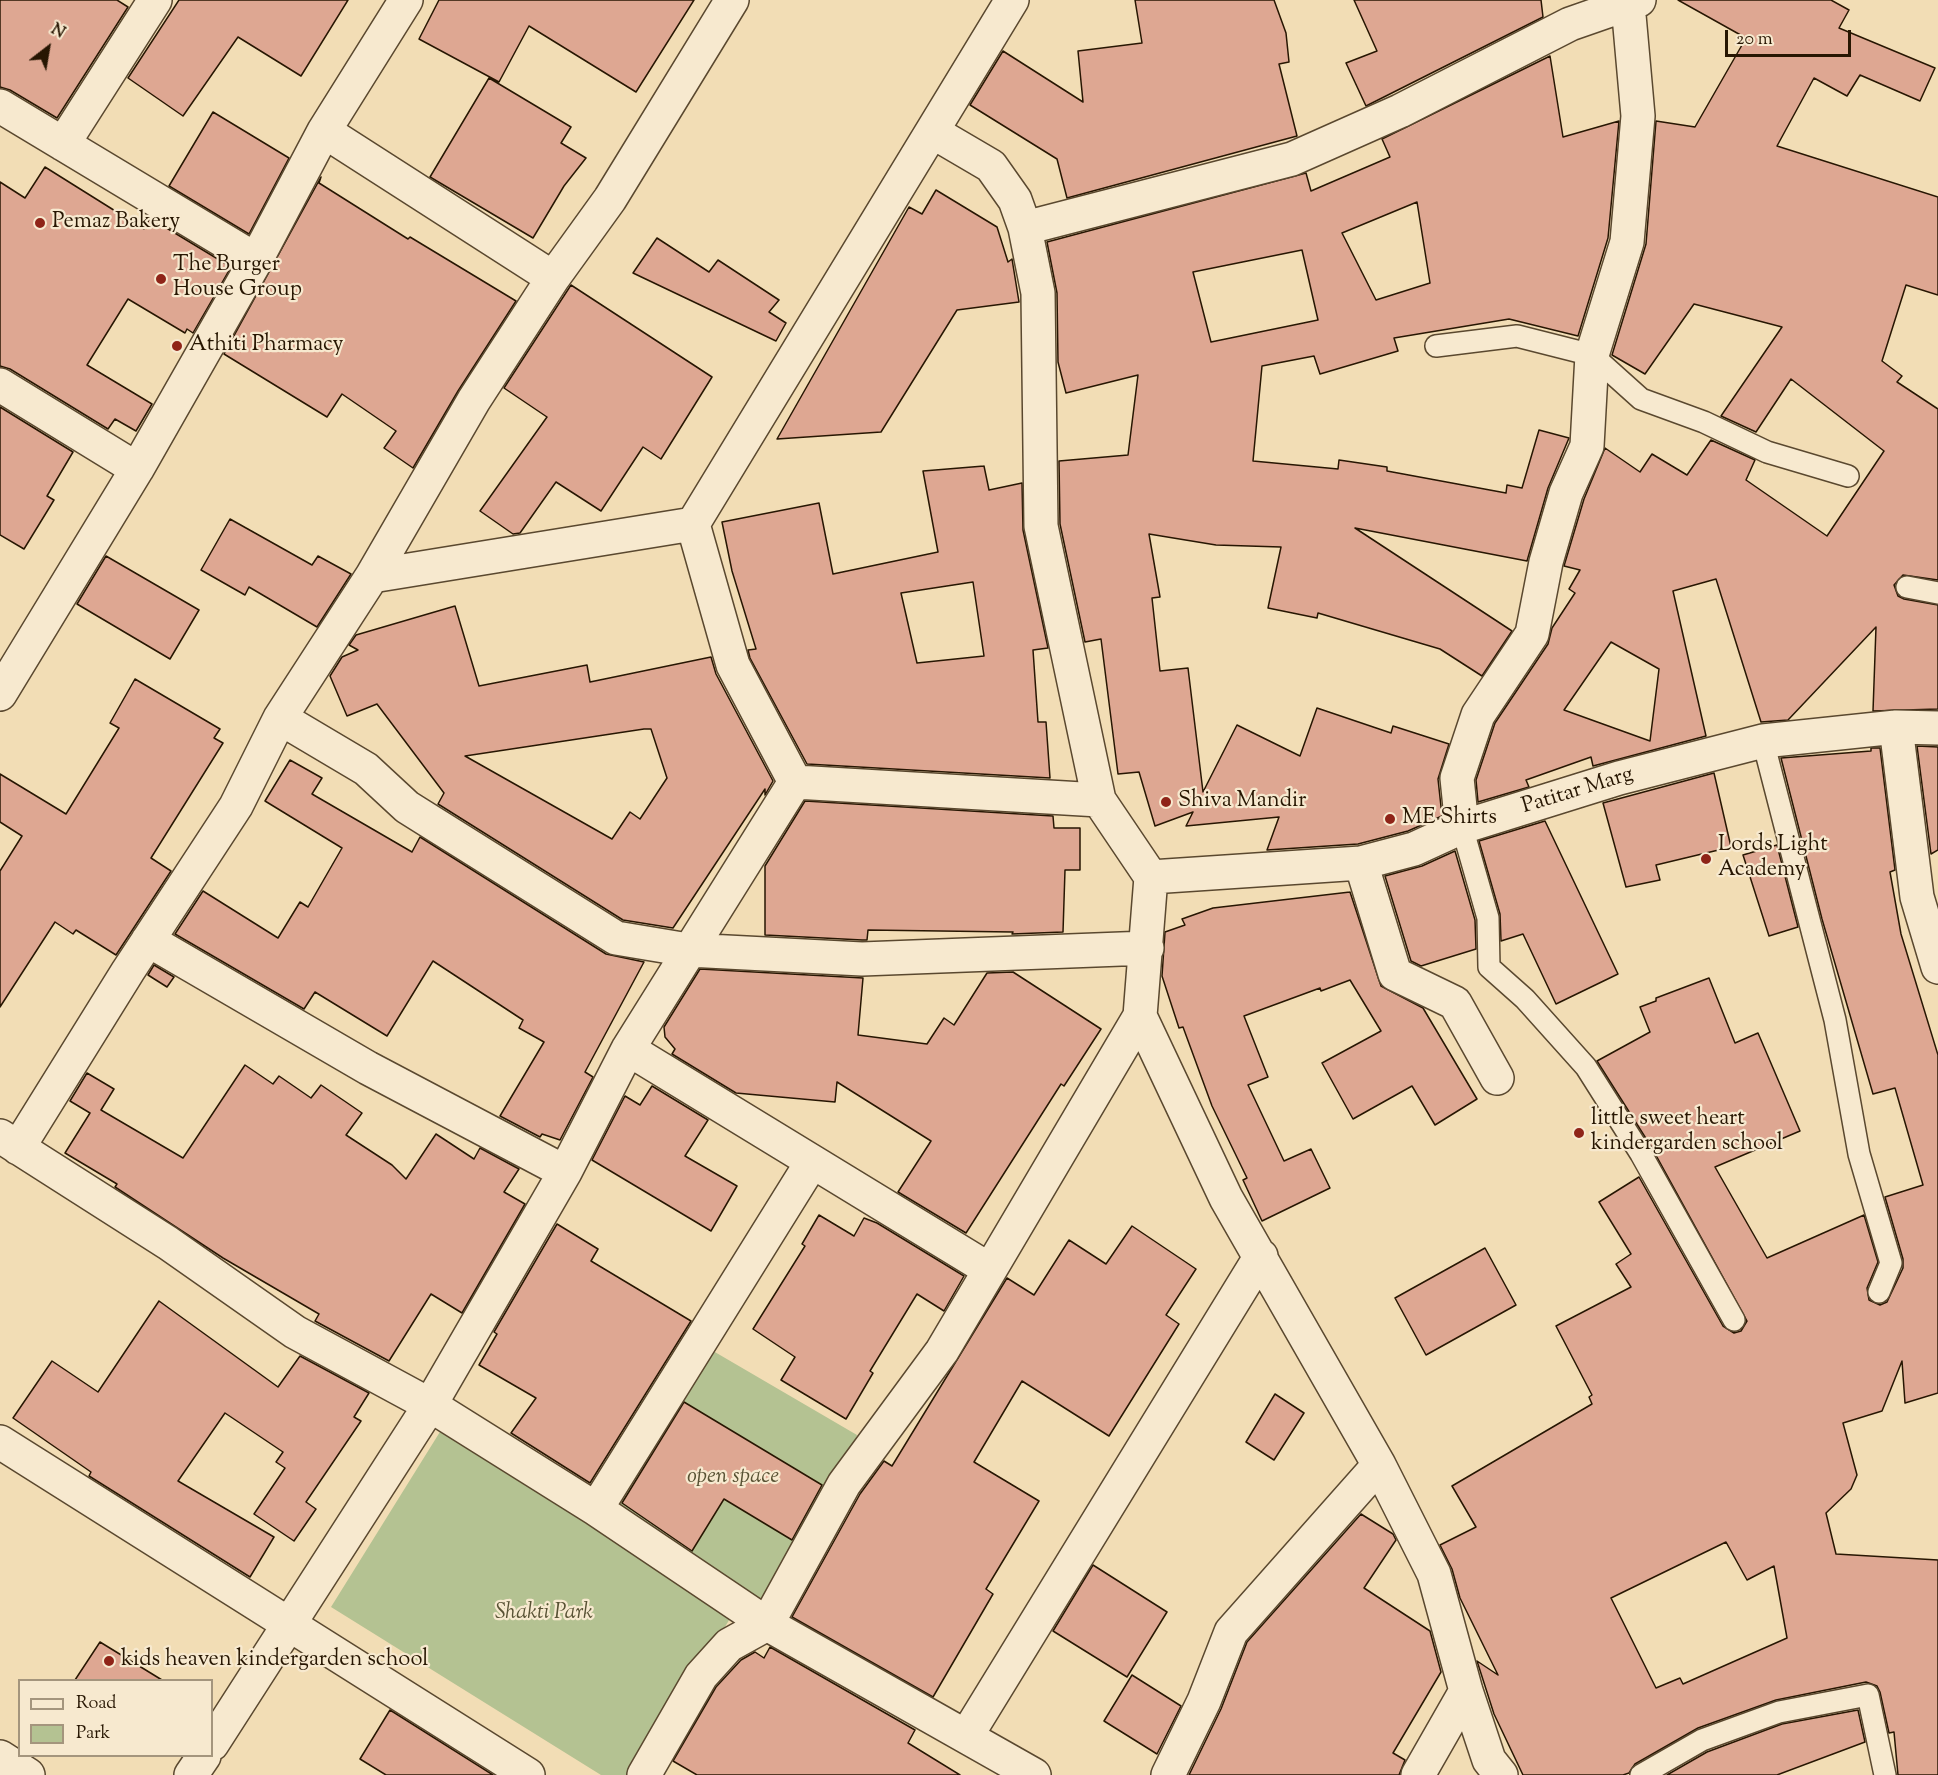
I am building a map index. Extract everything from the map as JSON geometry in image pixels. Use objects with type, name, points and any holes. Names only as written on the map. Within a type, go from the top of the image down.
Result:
[{"type":"street","points":[[63,144],[155,0]]},
{"type":"street","points":[[2,688],[137,469],[256,260],[324,131],[406,0]]},
{"type":"street","points":[[732,0],[610,199],[553,278],[474,400],[372,576],[280,718],[236,806],[148,940],[9,1142],[168,1243],[295,1332],[430,1405],[596,1509],[767,1624],[1035,1775]]},
{"type":"street","points":[[795,782],[733,664],[693,524],[1012,0]]},
{"type":"street","points":[[1025,228],[1292,159],[1400,111],[1565,12],[1634,2],[1638,116],[1627,242],[1592,355],[1587,446],[1566,493],[1546,562],[1532,634],[1478,715],[1457,778],[1462,828]]},
{"type":"street","points":[[0,106],[256,260]]},
{"type":"street","points":[[324,131],[553,278]]},
{"type":"street","points":[[644,1775],[701,1676],[729,1645],[767,1624],[844,1484],[942,1351],[1140,1016],[1151,877],[1099,800],[1041,526],[1038,293],[1025,228],[1015,200],[991,166],[933,132]]},
{"type":"street","points":[[0,385],[137,469]]},
{"type":"street","points":[[372,576],[693,524]]},
{"type":"street","points":[[280,718],[366,769],[407,807],[616,938],[688,950],[862,959],[1147,948]]},
{"type":"street","points":[[1896,727],[1917,897],[1938,967]]},
{"type":"street","name":"Patitar Marg","points":[[1151,877],[1361,863],[1414,849],[1462,828],[1619,778],[1763,741],[1896,727],[1938,728]]},
{"type":"street","points":[[795,782],[1099,800]]},
{"type":"street","points":[[213,1742],[430,1405],[565,1172],[628,1049],[795,782]]},
{"type":"street","points":[[1361,863],[1395,974],[1455,1003],[1497,1078]]},
{"type":"street","points":[[148,940],[368,1068],[565,1172]]},
{"type":"street","points":[[1140,1016],[1226,1198],[1379,1465],[1434,1574],[1466,1691],[1489,1760],[1501,1775]]},
{"type":"street","points":[[628,1049],[990,1270]]},
{"type":"street","points":[[596,1509],[812,1162]]},
{"type":"street","points":[[967,1735],[1261,1256]]},
{"type":"street","points":[[0,1442],[289,1624],[509,1770]]},
{"type":"street","points":[[1168,1775],[1204,1701],[1231,1632],[1379,1465]]},
{"type":"street","points":[[1418,1775],[1466,1691]]},
{"type":"street","points":[[0,1757],[28,1775]]},
{"type":"street","points":[[191,1775],[203,1757]]},
{"type":"lane","points":[[1436,346],[1517,336],[1592,355],[1641,399],[1704,422],[1767,452],[1848,476]]},
{"type":"lane","points":[[1907,587],[1938,593]]},
{"type":"lane","points":[[1763,741],[1835,1020],[1859,1154],[1891,1263],[1879,1292]]},
{"type":"lane","points":[[1462,828],[1488,918],[1489,967],[1525,999],[1586,1067],[1641,1154],[1734,1320]]},
{"type":"lane","points":[[1641,1775],[1702,1740],[1779,1713],[1868,1695],[1885,1775]]},
{"type":"green space","name":"open space","points":[[696,1341],[857,1435],[847,1474],[765,1616],[596,1509]]},
{"type":"green space","name":"Shakti Park","points":[[443,1427],[736,1609],[633,1775],[601,1775],[331,1607]]},
{"type":"building","points":[[0,0],[117,0],[128,7],[57,118],[10,90],[0,87]]},
{"type":"building","points":[[179,0],[348,0],[301,76],[238,37],[183,116],[128,78]]},
{"type":"building","points":[[439,0],[694,0],[636,92],[529,26],[499,82],[419,39]]},
{"type":"building","points":[[1135,0],[1274,0],[1286,33],[1289,62],[1279,64],[1297,136],[1067,198],[1057,159],[970,105],[1003,51],[1083,102],[1078,51],[1142,43]]},
{"type":"building","points":[[1354,0],[1541,0],[1543,17],[1366,106],[1346,63],[1377,51]]},
{"type":"building","points":[[1678,0],[1831,0],[1849,10],[1839,28],[1935,68],[1920,101],[1860,75],[1847,96],[1814,78],[1777,146],[1938,197],[1938,295],[1906,285],[1882,361],[1902,376],[1897,382],[1938,409],[1938,580],[1903,575],[1894,585],[1898,596],[1904,599],[1938,605],[1938,709],[1873,711],[1876,627],[1788,720],[1761,722],[1716,579],[1673,591],[1706,736],[1593,766],[1591,757],[1526,780],[1529,787],[1478,802],[1476,780],[1495,723],[1548,644],[1552,628],[1575,593],[1569,589],[1580,570],[1564,566],[1584,499],[1605,448],[1640,472],[1652,454],[1687,475],[1711,440],[1755,460],[1746,480],[1827,536],[1884,451],[1791,379],[1756,432],[1721,416],[1782,327],[1694,304],[1645,374],[1612,355],[1646,244],[1656,121],[1695,127],[1746,38]],"holes":[[[1611,642],[1659,669],[1650,741],[1564,710]]]},
{"type":"building","points":[[1550,56],[1563,137],[1619,121],[1608,238],[1578,336],[1509,319],[1394,338],[1398,351],[1320,374],[1314,356],[1262,366],[1253,461],[1338,469],[1339,460],[1387,467],[1387,471],[1506,493],[1507,485],[1522,488],[1539,430],[1569,438],[1548,488],[1527,561],[1355,528],[1512,631],[1482,676],[1440,649],[1318,613],[1317,618],[1268,608],[1281,547],[1216,545],[1149,534],[1160,597],[1152,598],[1160,671],[1188,668],[1203,792],[1237,725],[1300,756],[1317,708],[1391,733],[1393,726],[1449,744],[1438,779],[1442,816],[1408,831],[1358,844],[1267,850],[1279,817],[1186,826],[1193,812],[1155,826],[1139,772],[1118,774],[1101,639],[1085,642],[1060,524],[1059,461],[1128,455],[1138,375],[1066,393],[1058,362],[1057,293],[1047,242],[1306,173],[1311,191],[1390,157],[1382,139]],"holes":[[[1417,202],[1430,283],[1376,300],[1342,233]],[[1302,250],[1318,320],[1211,342],[1193,272]]]},
{"type":"building","points":[[489,78],[571,127],[561,143],[586,158],[564,186],[533,238],[430,177]]},
{"type":"building","points":[[213,112],[289,158],[249,234],[169,186]]},
{"type":"building","points":[[45,167],[144,229],[150,218],[231,267],[193,333],[187,329],[185,333],[128,299],[87,365],[152,404],[136,431],[115,419],[108,429],[10,369],[0,366],[0,182],[25,198]]},
{"type":"building","points":[[321,177],[319,183],[408,239],[410,237],[516,301],[458,391],[413,468],[384,448],[396,431],[342,394],[327,417],[224,354]]},
{"type":"building","points":[[936,190],[997,227],[1008,262],[1012,259],[1019,302],[957,310],[881,432],[777,439],[909,207],[922,214]]},
{"type":"building","points":[[657,238],[709,272],[718,260],[779,300],[769,312],[786,323],[776,341],[633,273]]},
{"type":"building","points":[[571,285],[712,377],[661,459],[643,447],[601,511],[556,482],[520,533],[513,534],[480,511],[547,417],[504,388]]},
{"type":"building","points":[[0,407],[73,452],[47,496],[54,500],[24,549],[0,535]]},
{"type":"building","points":[[984,466],[989,490],[1022,483],[1023,530],[1048,648],[1033,650],[1038,722],[1046,722],[1050,778],[807,764],[750,658],[748,650],[756,649],[732,571],[722,522],[819,503],[833,574],[938,552],[923,471]],"holes":[[[973,582],[984,656],[917,663],[901,593]]]},
{"type":"building","points":[[230,519],[312,565],[318,556],[351,574],[317,627],[249,587],[245,595],[201,570]]},
{"type":"building","points":[[106,556],[199,610],[170,659],[77,604]]},
{"type":"building","points":[[455,606],[479,686],[587,665],[590,682],[711,657],[716,674],[773,781],[765,795],[765,789],[673,928],[623,920],[438,804],[444,793],[377,704],[347,716],[330,676],[342,657],[358,650],[349,645],[356,635]],"holes":[[[651,729],[667,778],[640,819],[630,812],[612,839],[465,756]]]},
{"type":"building","points":[[135,679],[220,729],[214,738],[223,743],[151,858],[171,871],[116,955],[76,930],[73,934],[55,922],[0,1007],[0,871],[22,836],[0,822],[0,774],[66,814],[119,728],[110,723]]},
{"type":"building","points":[[1917,746],[1938,747],[1938,850],[1931,854]]},
{"type":"building","points":[[1871,748],[1880,748],[1895,870],[1890,872],[1901,934],[1938,1055],[1938,1393],[1905,1403],[1902,1361],[1882,1411],[1843,1423],[1857,1475],[1851,1489],[1826,1513],[1836,1554],[1938,1560],[1938,1775],[1898,1775],[1894,1732],[1889,1733],[1877,1686],[1866,1682],[1776,1700],[1698,1728],[1635,1764],[1629,1773],[1623,1775],[1523,1775],[1494,1714],[1477,1661],[1498,1675],[1460,1598],[1452,1569],[1440,1545],[1476,1527],[1452,1486],[1592,1404],[1589,1397],[1592,1395],[1556,1326],[1631,1287],[1616,1264],[1631,1254],[1599,1202],[1639,1177],[1723,1326],[1734,1333],[1741,1331],[1747,1321],[1652,1148],[1597,1061],[1650,1032],[1640,1007],[1656,1001],[1656,998],[1709,978],[1735,1043],[1758,1033],[1800,1131],[1715,1167],[1767,1258],[1864,1215],[1878,1262],[1867,1288],[1869,1300],[1880,1305],[1887,1302],[1903,1268],[1903,1259],[1885,1197],[1923,1185],[1895,1088],[1873,1094],[1822,919],[1781,758],[1871,751]],"holes":[[[1726,1542],[1747,1580],[1774,1566],[1787,1638],[1683,1684],[1680,1678],[1656,1688],[1611,1598]]]},
{"type":"building","points":[[290,760],[322,778],[312,794],[412,852],[420,837],[606,954],[644,962],[585,1072],[593,1077],[560,1140],[542,1134],[540,1137],[500,1116],[544,1042],[519,1028],[523,1020],[433,961],[387,1036],[315,992],[304,1009],[175,934],[203,891],[278,938],[300,902],[308,907],[342,848],[265,801]]},
{"type":"building","points":[[1714,773],[1731,847],[1656,865],[1660,880],[1626,887],[1603,803]]},
{"type":"building","points":[[805,801],[1053,816],[1054,828],[1080,828],[1080,870],[1065,870],[1063,932],[1012,934],[1013,932],[868,930],[867,940],[765,935],[765,866]]},
{"type":"building","points":[[1545,821],[1618,974],[1556,1004],[1523,934],[1501,941],[1500,914],[1479,841]]},
{"type":"building","points":[[1777,845],[1798,927],[1769,936],[1743,855]]},
{"type":"building","points":[[1455,851],[1475,920],[1476,949],[1421,966],[1411,961],[1385,876],[1422,866]]},
{"type":"building","points":[[1350,892],[1381,986],[1423,1008],[1477,1099],[1435,1125],[1412,1086],[1353,1119],[1322,1063],[1381,1031],[1350,980],[1321,991],[1320,988],[1244,1016],[1268,1077],[1248,1085],[1284,1161],[1311,1149],[1330,1188],[1262,1221],[1243,1180],[1247,1178],[1212,1106],[1183,1027],[1179,1028],[1162,976],[1165,932],[1185,925],[1182,919],[1213,908]]},
{"type":"building","points":[[154,965],[174,977],[167,987],[148,975]]},
{"type":"building","points":[[700,969],[863,978],[858,1035],[927,1044],[944,1018],[954,1025],[987,973],[1013,972],[1101,1029],[1064,1086],[1061,1084],[966,1233],[898,1192],[931,1141],[837,1082],[835,1102],[736,1093],[672,1054],[675,1049],[665,1037],[664,1027]]},
{"type":"building","points":[[245,1065],[273,1084],[279,1076],[311,1098],[321,1085],[362,1113],[346,1135],[392,1165],[406,1179],[436,1134],[474,1159],[480,1148],[519,1169],[504,1192],[525,1204],[462,1313],[431,1294],[389,1361],[315,1321],[319,1314],[223,1258],[115,1187],[117,1184],[65,1153],[90,1113],[70,1101],[87,1073],[114,1089],[101,1110],[183,1158]]},
{"type":"building","points":[[652,1086],[708,1120],[685,1156],[737,1186],[711,1231],[592,1160],[625,1096],[640,1105]]},
{"type":"building","points":[[819,1215],[854,1236],[864,1218],[877,1223],[964,1276],[944,1311],[917,1294],[870,1371],[873,1373],[846,1419],[781,1380],[795,1357],[753,1329],[805,1246],[802,1244]]},
{"type":"building","points":[[557,1224],[598,1249],[591,1261],[691,1321],[590,1483],[511,1433],[536,1398],[479,1365],[497,1334],[494,1332]]},
{"type":"building","points":[[1132,1226],[1196,1269],[1166,1315],[1179,1324],[1109,1436],[1022,1381],[974,1462],[1039,1501],[986,1589],[993,1594],[933,1697],[792,1617],[860,1494],[884,1461],[892,1466],[1007,1278],[1034,1295],[1069,1240],[1106,1264]]},
{"type":"building","points":[[1485,1248],[1516,1305],[1426,1355],[1395,1298]]},
{"type":"building","points":[[159,1301],[278,1387],[300,1356],[369,1393],[354,1417],[361,1421],[306,1502],[316,1509],[294,1541],[254,1514],[285,1468],[276,1462],[283,1452],[225,1413],[178,1481],[274,1537],[250,1577],[89,1476],[91,1472],[13,1418],[52,1361],[98,1392]]},
{"type":"building","points":[[1275,1394],[1304,1413],[1274,1460],[1246,1442]]},
{"type":"building","points":[[684,1402],[822,1485],[792,1540],[724,1499],[692,1551],[622,1503]]},
{"type":"building","points":[[1361,1514],[1393,1534],[1396,1540],[1364,1588],[1430,1631],[1441,1672],[1393,1753],[1405,1760],[1399,1775],[1189,1775],[1221,1709],[1247,1642]]},
{"type":"building","points":[[1093,1565],[1167,1612],[1127,1677],[1053,1631]]},
{"type":"building","name":"kids heaven kindergarden school","points":[[100,1642],[160,1679],[76,1679]]},
{"type":"building","points":[[770,1647],[915,1730],[908,1743],[960,1775],[697,1775],[673,1761],[716,1687],[741,1660],[755,1652],[764,1658]]},
{"type":"building","points":[[1132,1675],[1181,1706],[1157,1754],[1104,1721]]},
{"type":"building","points":[[390,1710],[493,1775],[386,1775],[360,1759]]},
{"type":"building","points":[[1858,1710],[1865,1742],[1777,1775],[1667,1775],[1707,1752],[1782,1724]]},
{"type":"place","name":"Pemaz Bakery","points":[[40,223]]},
{"type":"place","name":"The Burger House Group","points":[[161,279]]},
{"type":"place","name":"Athiti Pharmacy","points":[[177,346]]},
{"type":"place","name":"Shiva Mandir","points":[[1166,802]]},
{"type":"place","name":"ME Shirts","points":[[1390,819]]},
{"type":"place","name":"Lords Light Academy","points":[[1706,859]]},
{"type":"place","name":"little sweet heart kindergarden school","points":[[1579,1133]]},
{"type":"place","name":"kids heaven kindergarden school","points":[[109,1661]]}]
